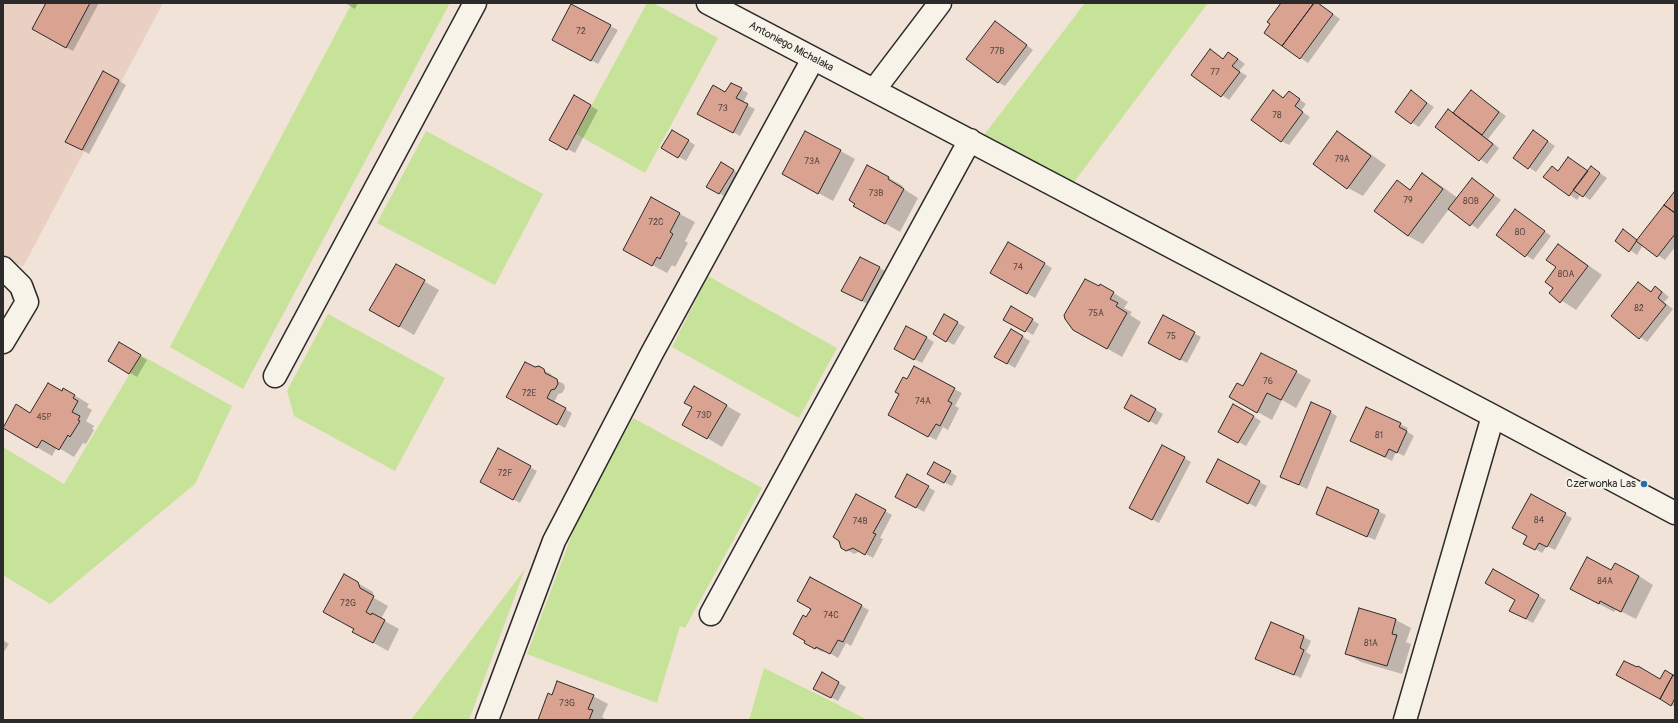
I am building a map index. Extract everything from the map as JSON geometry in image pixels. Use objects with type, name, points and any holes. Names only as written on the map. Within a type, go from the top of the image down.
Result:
[{"type":"street","points":[[275,376],[475,3]]},
{"type":"street","name":"Antoniego Michalaka","points":[[708,3],[1675,513]]},
{"type":"street","points":[[874,90],[940,3]]},
{"type":"street","points":[[487,720],[554,541],[652,353],[813,59]]},
{"type":"street","points":[[711,614],[970,140]]},
{"type":"street","points":[[3,268],[20,286],[27,302],[3,342]]},
{"type":"street","points":[[1405,720],[1493,416]]},
{"type":"shaded area","points":[[3,3],[163,3],[23,267],[3,257]]},
{"type":"green space","points":[[352,3],[450,3],[243,389],[170,347]]},
{"type":"green space","points":[[647,3],[653,3],[718,38],[645,173],[576,134]]},
{"type":"green space","points":[[1085,3],[1208,3],[1074,182],[984,135]]},
{"type":"green space","points":[[426,131],[543,194],[495,285],[377,223]]},
{"type":"green space","points":[[708,276],[837,348],[799,418],[672,347]]},
{"type":"green space","points":[[328,314],[445,378],[395,471],[294,416],[287,391]]},
{"type":"green space","points":[[141,355],[232,406],[195,484],[50,604],[3,575],[3,447],[64,484]]},
{"type":"green space","points":[[633,418],[762,488],[685,628],[680,626],[657,703],[527,654],[579,516]]},
{"type":"green space","points":[[525,569],[469,720],[411,720]]},
{"type":"green space","points":[[764,668],[833,702],[867,720],[749,720]]},
{"type":"building","points":[[46,3],[90,3],[66,48],[32,29]]},
{"type":"building","points":[[1281,3],[1314,3],[1282,46],[1264,33],[1270,24],[1267,22]]},
{"type":"building","points":[[1314,3],[1318,3],[1333,14],[1300,59],[1282,46]]},
{"type":"building","points":[[571,4],[611,25],[591,61],[552,40]]},
{"type":"building","points":[[995,21],[1027,45],[998,83],[966,59]]},
{"type":"building","points":[[1210,49],[1223,59],[1228,52],[1238,59],[1232,66],[1240,72],[1221,97],[1191,75]]},
{"type":"building","points":[[103,71],[119,80],[82,150],[65,142]]},
{"type":"building","points":[[731,83],[742,88],[736,98],[748,104],[733,133],[697,114],[713,85],[725,92]]},
{"type":"building","points":[[1273,90],[1283,98],[1289,91],[1300,99],[1295,106],[1303,112],[1281,142],[1251,120]]},
{"type":"building","points":[[1411,90],[1427,103],[1411,124],[1395,112]]},
{"type":"building","points":[[1471,90],[1499,112],[1482,135],[1453,113]]},
{"type":"building","points":[[574,95],[591,105],[567,150],[549,140]]},
{"type":"building","points":[[1448,109],[1493,144],[1479,161],[1435,127]]},
{"type":"building","points":[[672,130],[689,140],[678,158],[661,148]]},
{"type":"building","points":[[1533,130],[1548,141],[1528,169],[1513,158]]},
{"type":"building","points":[[805,131],[841,150],[818,194],[782,174]]},
{"type":"building","points":[[1337,131],[1371,156],[1347,189],[1313,164]]},
{"type":"building","points":[[1568,157],[1588,171],[1569,196],[1543,177],[1552,166],[1558,171]]},
{"type":"building","points":[[721,162],[734,170],[719,194],[706,187]]},
{"type":"building","points":[[867,165],[889,177],[888,179],[904,189],[885,224],[853,206],[855,204],[849,200]]},
{"type":"building","points":[[1591,166],[1600,173],[1583,197],[1573,190]]},
{"type":"building","points":[[1422,173],[1443,189],[1408,236],[1374,211],[1397,180],[1410,190]]},
{"type":"building","points":[[1472,178],[1494,195],[1470,226],[1448,209]]},
{"type":"building","points":[[1675,192],[1675,213],[1664,205]]},
{"type":"building","points":[[651,197],[680,213],[670,232],[673,234],[660,259],[657,257],[652,266],[623,250]]},
{"type":"building","points":[[1664,205],[1675,213],[1675,234],[1657,257],[1636,241]]},
{"type":"building","points":[[1515,209],[1545,231],[1525,257],[1496,235]]},
{"type":"building","points":[[1623,229],[1637,240],[1629,252],[1615,241]]},
{"type":"building","points":[[1008,242],[1045,263],[1027,294],[990,273]]},
{"type":"building","points":[[1558,244],[1588,266],[1560,303],[1549,293],[1553,288],[1545,282],[1556,267],[1546,260]]},
{"type":"building","points":[[860,257],[880,267],[862,301],[841,291]]},
{"type":"building","points":[[396,264],[425,280],[399,327],[369,310]]},
{"type":"building","points":[[1085,279],[1099,286],[1100,284],[1114,292],[1110,299],[1118,303],[1116,306],[1127,313],[1107,349],[1073,330],[1065,319],[1064,315]]},
{"type":"building","points":[[1638,282],[1651,292],[1655,286],[1662,292],[1658,298],[1666,305],[1639,339],[1611,316]]},
{"type":"building","points":[[1011,306],[1033,319],[1025,332],[1003,320]]},
{"type":"building","points":[[944,314],[958,322],[946,342],[933,334]]},
{"type":"building","points":[[1163,315],[1195,332],[1180,360],[1148,343]]},
{"type":"building","points":[[906,326],[927,337],[914,360],[894,349]]},
{"type":"building","points":[[1011,329],[1023,336],[1007,364],[994,357]]},
{"type":"building","points":[[119,342],[141,355],[129,374],[108,361]]},
{"type":"building","points":[[1261,353],[1297,371],[1281,400],[1267,393],[1257,413],[1229,397],[1237,383],[1243,386]]},
{"type":"building","points":[[525,362],[535,367],[539,366],[544,369],[545,373],[557,379],[558,384],[555,389],[551,390],[547,398],[566,408],[557,425],[506,397]]},
{"type":"building","points":[[914,366],[955,388],[948,401],[952,403],[940,426],[936,424],[928,437],[888,415],[899,394],[895,392],[903,377],[907,379]]},
{"type":"building","points":[[48,383],[62,391],[63,388],[75,395],[73,398],[78,401],[72,412],[80,416],[78,420],[80,421],[70,437],[68,435],[59,450],[42,440],[37,448],[3,428],[16,404],[30,413]]},
{"type":"building","points":[[694,386],[727,405],[707,439],[682,425],[692,407],[684,403]]},
{"type":"building","points":[[1131,395],[1156,409],[1149,422],[1124,408]]},
{"type":"building","points":[[1311,402],[1331,411],[1299,485],[1280,477]]},
{"type":"building","points":[[1233,404],[1254,416],[1238,443],[1218,432]]},
{"type":"building","points":[[1366,407],[1401,423],[1399,427],[1407,431],[1397,453],[1389,449],[1385,457],[1350,441]]},
{"type":"building","points":[[1162,445],[1185,457],[1152,520],[1129,508]]},
{"type":"building","points":[[498,448],[531,466],[513,500],[480,482]]},
{"type":"building","points":[[1218,459],[1260,481],[1248,504],[1206,482]]},
{"type":"building","points":[[934,462],[951,471],[944,483],[927,474]]},
{"type":"building","points":[[907,474],[929,486],[916,508],[895,497]]},
{"type":"building","points":[[1327,487],[1379,510],[1367,537],[1316,514]]},
{"type":"building","points":[[856,494],[886,510],[873,533],[876,534],[865,555],[853,548],[846,551],[841,548],[839,541],[833,537]]},
{"type":"building","points":[[1531,494],[1566,513],[1547,547],[1539,543],[1535,550],[1523,544],[1527,536],[1512,528]]},
{"type":"building","points":[[1587,557],[1611,570],[1615,563],[1639,576],[1621,612],[1600,601],[1599,604],[1570,589]]},
{"type":"building","points":[[1493,569],[1539,595],[1526,619],[1509,611],[1515,600],[1485,583]]},
{"type":"building","points":[[344,574],[358,582],[360,588],[374,596],[366,612],[371,615],[372,613],[385,620],[373,643],[352,632],[354,629],[323,612]]},
{"type":"building","points":[[810,577],[862,605],[843,642],[838,640],[830,654],[816,647],[815,649],[804,643],[805,641],[793,634],[803,615],[806,617],[811,609],[797,601]]},
{"type":"building","points":[[1359,608],[1396,619],[1392,634],[1397,635],[1387,666],[1345,654]]},
{"type":"building","points":[[1271,622],[1304,636],[1300,648],[1304,650],[1294,675],[1255,659]]},
{"type":"building","points":[[1624,661],[1637,667],[1638,666],[1660,679],[1665,670],[1673,675],[1660,699],[1616,675]]},
{"type":"building","points":[[822,672],[839,682],[831,698],[813,689]]},
{"type":"building","points":[[1673,675],[1675,676],[1675,698],[1671,706],[1660,699]]},
{"type":"building","points":[[557,681],[594,695],[588,709],[593,710],[589,720],[538,720],[548,693],[552,695]]},
{"type":"place","name":"Czerwonka Las","points":[[1644,484]]}]
